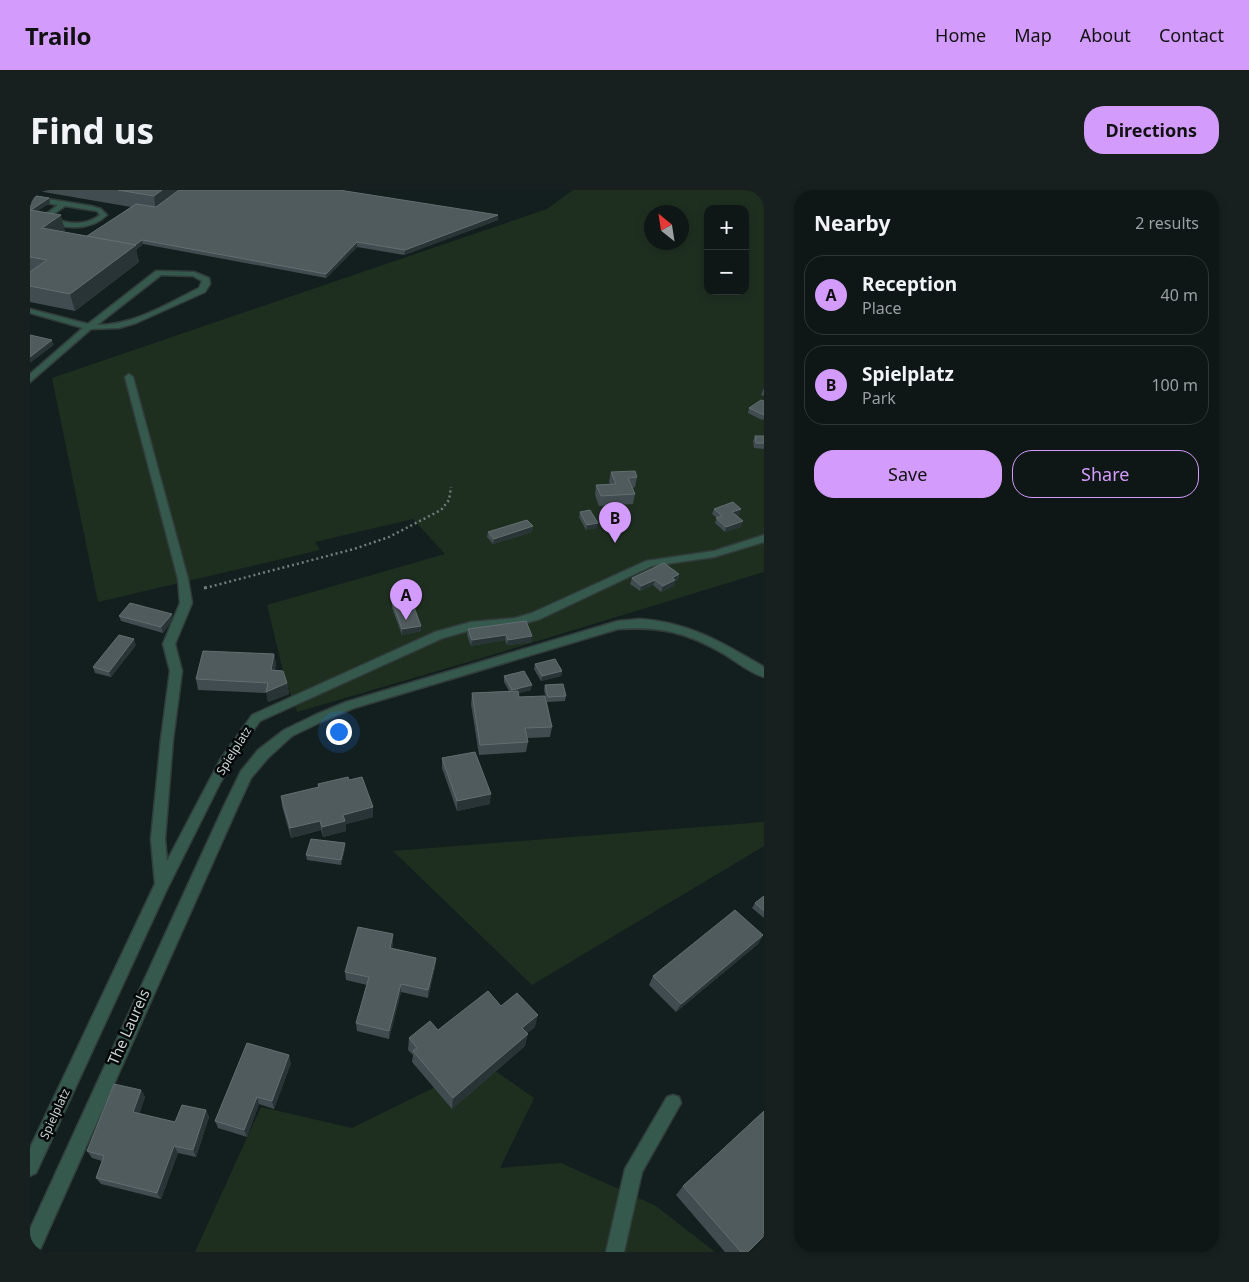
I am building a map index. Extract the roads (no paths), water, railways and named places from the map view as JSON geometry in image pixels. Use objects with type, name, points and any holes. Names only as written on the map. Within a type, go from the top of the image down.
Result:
[{"type":"lane","points":[[30,198],[65,204],[99,210],[104,215],[94,222],[80,225],[48,218],[48,215],[65,204]]},
{"type":"lane","points":[[30,311],[89,327],[107,327],[136,321],[202,290],[206,280],[194,274],[159,273],[89,327],[30,379]]},
{"type":"lane","points":[[129,377],[183,579],[186,603],[169,644],[176,671],[167,739],[158,839],[162,884]]},
{"type":"lane","name":"Spielplatz","points":[[30,1168],[162,884],[229,755],[242,734],[256,718],[439,635],[471,626],[515,622],[536,616],[650,563],[714,554],[764,538]]},
{"type":"lane","name":"The Laurels","points":[[30,1250],[230,806],[246,775],[263,754],[288,734],[318,718],[350,705],[618,625],[637,622],[663,623],[697,634],[764,674]]},
{"type":"lane","points":[[615,1252],[634,1169],[673,1103]]},
{"type":"place","name":"Spielplatz","points":[[615,543]]},
{"type":"place","name":"Reception","points":[[406,620]]}]
